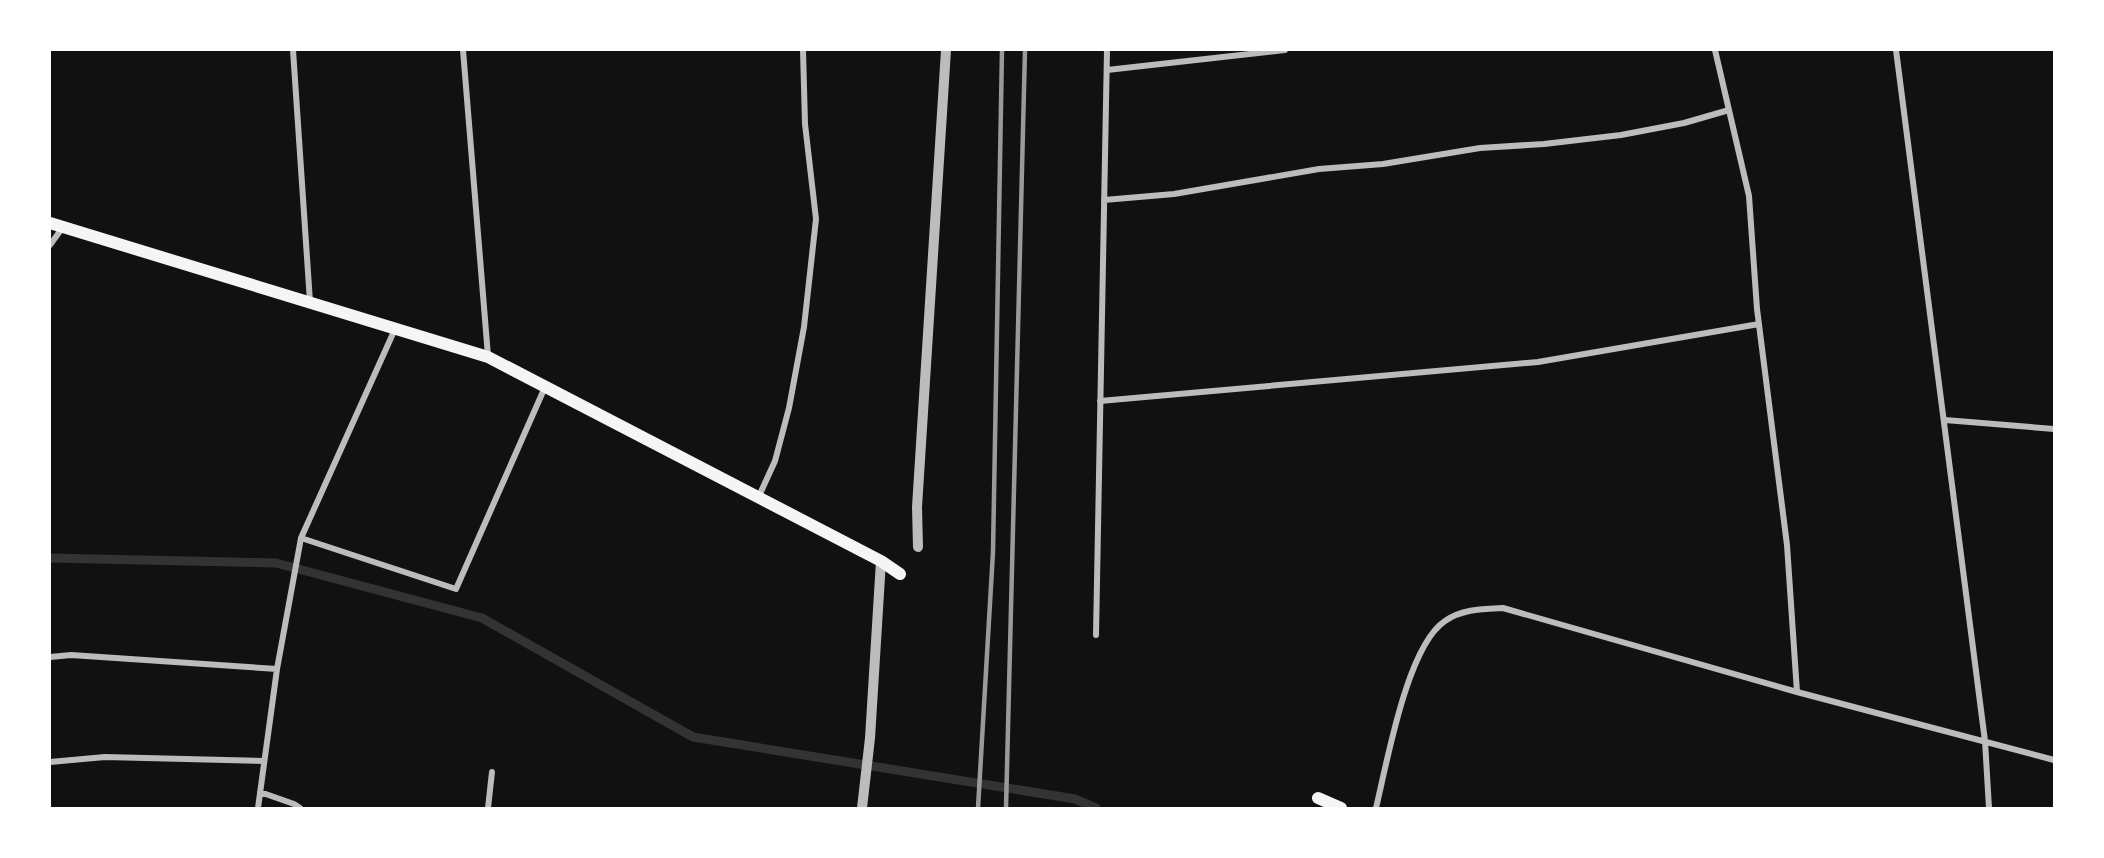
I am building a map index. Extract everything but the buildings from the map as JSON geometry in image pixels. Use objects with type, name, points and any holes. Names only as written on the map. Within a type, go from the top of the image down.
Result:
[{"type":"main road","points":[[50,223],[488,357],[759,496],[881,561],[900,574]]},
{"type":"main road","points":[[1318,798],[1341,808]]},
{"type":"street","points":[[293,50],[310,302]]},
{"type":"street","points":[[464,50],[488,357]]},
{"type":"street","points":[[759,496],[775,461],[789,408],[804,327],[816,219],[805,124],[803,50]]},
{"type":"street","points":[[918,547],[916,507],[946,50]]},
{"type":"street","points":[[1096,635],[1107,50]]},
{"type":"street","points":[[1107,70],[1285,50]]},
{"type":"street","points":[[1715,50],[1749,196],[1759,324],[1786,545],[1797,692]]},
{"type":"street","points":[[1896,50],[1985,741],[1989,808]]},
{"type":"street","points":[[1104,200],[1174,194],[1319,169],[1383,164],[1480,148],[1544,144],[1621,135],[1684,123],[1729,110]]},
{"type":"street","points":[[50,245],[63,227]]},
{"type":"street","points":[[1100,401],[1539,362],[1759,324]]},
{"type":"street","points":[[258,808],[277,669],[301,538],[396,328]]},
{"type":"street","points":[[301,538],[456,589],[545,386]]},
{"type":"street","points":[[1945,420],[2055,429]]},
{"type":"street","points":[[862,808],[870,738],[881,561]]},
{"type":"street","points":[[1376,808],[1409,678],[1426,639],[1445,621],[1471,610],[1503,608],[1797,692],[2055,760]]},
{"type":"street","points":[[50,657],[71,655],[277,669]]},
{"type":"street","points":[[50,762],[105,757],[264,761]]},
{"type":"street","points":[[488,808],[492,772]]},
{"type":"street","points":[[260,792],[300,808]]},
{"type":"waterway","points":[[50,558],[276,563],[482,618],[693,737],[1075,799],[1096,808]]},
{"type":"railway","points":[[978,808],[993,552],[1002,50]]},
{"type":"railway","points":[[1006,808],[1025,50]]}]
